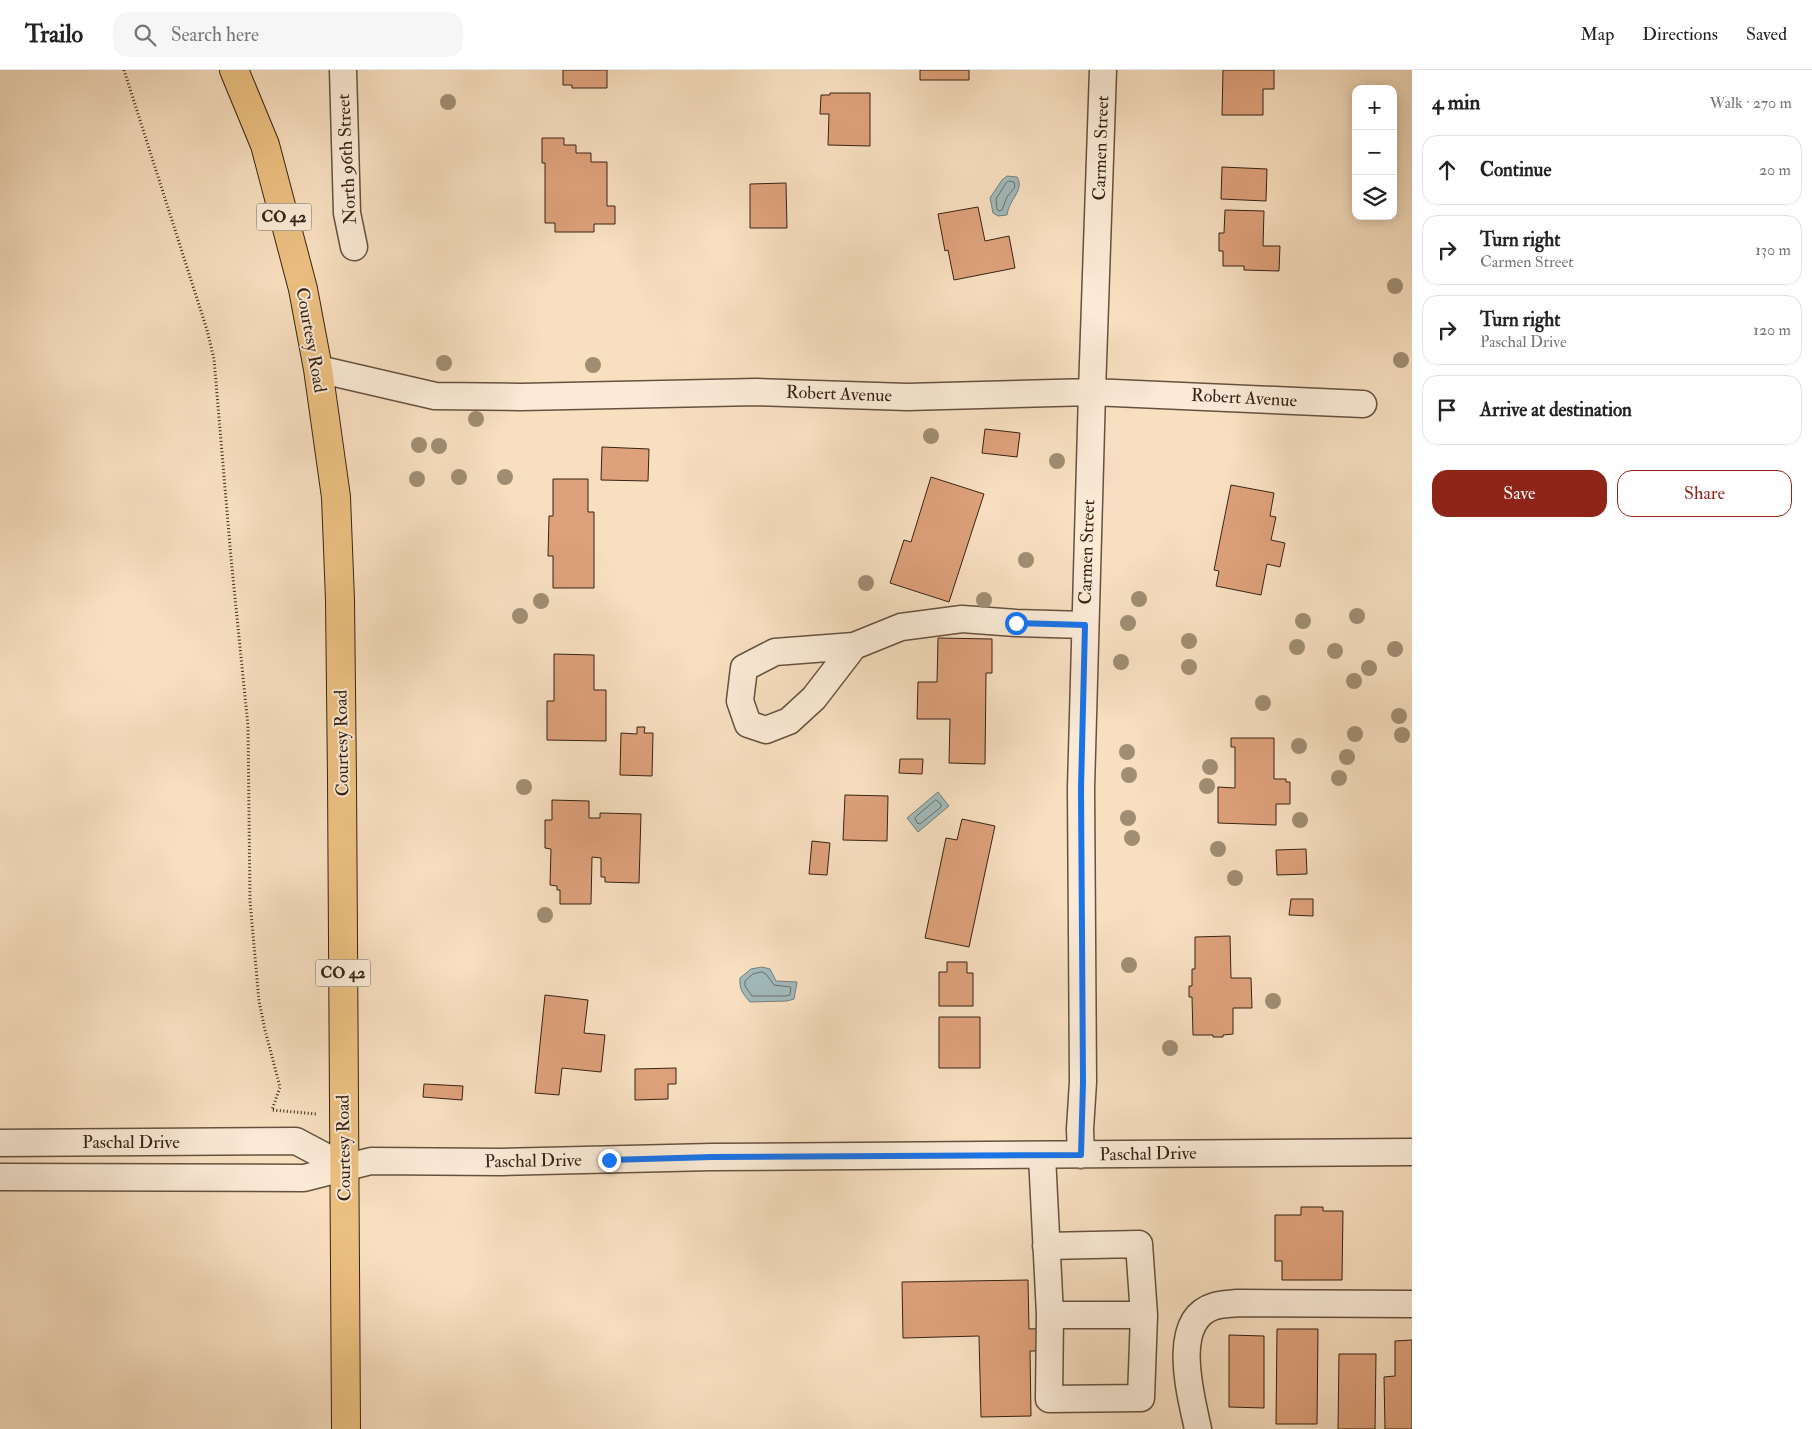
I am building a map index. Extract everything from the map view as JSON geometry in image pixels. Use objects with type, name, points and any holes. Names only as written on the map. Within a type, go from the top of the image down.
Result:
[{"type":"main road","name":"Courtesy Road","points":[[234,70],[265,145],[303,289],[318,369],[336,497],[340,600],[346,1429]]},
{"type":"street","name":"North 96th Street","points":[[343,70],[347,213],[354,247]]},
{"type":"street","name":"Carmen Street","points":[[1081,1155],[1083,1082],[1081,788],[1103,70]]},
{"type":"street","name":"Robert Avenue","points":[[318,369],[435,396],[521,397],[756,392],[907,397],[1092,392],[1363,404]]},
{"type":"street","points":[[854,646],[901,627],[962,619],[1085,625]]},
{"type":"street","name":"Paschal Drive","points":[[0,1143],[296,1141],[345,1167]]},
{"type":"street","name":"Paschal Drive","points":[[0,1176],[304,1178],[371,1161],[501,1162],[722,1157],[1412,1152]]},
{"type":"street","points":[[1042,1156],[1046,1246],[1050,1315],[1049,1399],[1141,1398],[1144,1314],[1139,1244],[1046,1246]]},
{"type":"street","points":[[1198,1429],[1189,1386],[1186,1348],[1188,1333],[1196,1319],[1203,1312],[1214,1306],[1238,1303],[1412,1304]]},
{"type":"street","points":[[1050,1315],[1144,1314]]},
{"type":"path","points":[[124,70],[207,330],[214,359],[248,726],[248,827],[252,919],[259,1000],[280,1087],[272,1110],[343,1116]]},
{"type":"water","points":[[1007,176],[1017,177],[1019,182],[1018,191],[1008,209],[1007,215],[998,216],[993,213],[990,198],[1002,180]]},
{"type":"water","points":[[938,792],[949,806],[918,832],[907,818]]},
{"type":"water","points":[[762,967],[770,969],[776,981],[797,982],[794,999],[787,1001],[750,1002],[742,991],[740,978],[751,969]]},
{"type":"building","points":[[563,70],[607,70],[607,88],[572,88],[572,85],[563,85]]},
{"type":"building","points":[[920,70],[969,70],[969,80],[920,80]]},
{"type":"building","points":[[1223,70],[1274,70],[1274,89],[1263,89],[1263,115],[1222,115]]},
{"type":"building","points":[[830,93],[870,93],[870,146],[828,145],[829,114],[820,114],[821,95],[830,95]]},
{"type":"building","points":[[542,138],[564,138],[564,145],[576,145],[576,153],[591,153],[591,162],[607,162],[607,206],[615,206],[615,224],[594,224],[594,232],[555,232],[555,223],[545,223],[545,163],[542,163]]},
{"type":"building","points":[[1222,167],[1267,169],[1266,201],[1221,199]]},
{"type":"building","points":[[786,183],[787,228],[750,228],[750,184]]},
{"type":"building","points":[[978,207],[985,241],[1009,236],[1015,268],[954,280],[948,250],[945,251],[938,214]]},
{"type":"building","points":[[1225,210],[1264,211],[1263,246],[1280,246],[1279,271],[1244,270],[1244,266],[1223,266],[1223,251],[1219,251],[1219,233],[1224,233]]},
{"type":"building","points":[[985,429],[1020,433],[1017,457],[982,453]]},
{"type":"building","points":[[602,447],[649,449],[648,481],[601,480]]},
{"type":"building","points":[[931,477],[984,494],[949,602],[890,583],[904,540],[911,542]]},
{"type":"building","points":[[553,479],[588,479],[588,512],[594,512],[594,588],[553,588],[553,556],[548,556],[549,516],[553,516]]},
{"type":"building","points":[[1231,485],[1274,493],[1270,516],[1276,517],[1271,540],[1285,543],[1280,567],[1267,564],[1261,595],[1216,586],[1219,571],[1214,570]]},
{"type":"building","points":[[938,638],[992,639],[992,673],[986,673],[985,764],[949,763],[950,719],[917,719],[918,682],[937,682]]},
{"type":"building","points":[[554,654],[594,655],[594,690],[606,690],[606,741],[547,740],[547,701],[554,701]]},
{"type":"building","points":[[637,727],[645,727],[644,733],[653,733],[652,776],[620,775],[621,733],[637,734]]},
{"type":"building","points":[[1231,738],[1274,738],[1274,779],[1286,779],[1286,782],[1290,782],[1290,804],[1276,804],[1276,825],[1218,823],[1218,787],[1235,788],[1235,747],[1231,747]]},
{"type":"building","points":[[900,759],[923,759],[922,774],[899,773]]},
{"type":"building","points":[[845,795],[888,796],[887,841],[843,840]]},
{"type":"building","points":[[552,800],[589,801],[589,818],[600,818],[600,813],[641,814],[639,883],[605,882],[605,877],[601,877],[601,858],[592,857],[591,904],[560,904],[560,890],[557,890],[557,886],[550,885],[551,849],[545,848],[545,820],[552,820]]},
{"type":"building","points":[[962,819],[995,826],[969,947],[925,938],[946,838],[957,840]]},
{"type":"building","points":[[812,841],[830,843],[827,875],[809,874]]},
{"type":"building","points":[[1306,849],[1307,874],[1277,875],[1276,850]]},
{"type":"building","points":[[1291,899],[1313,899],[1313,916],[1289,915]]},
{"type":"building","points":[[1230,936],[1231,978],[1251,978],[1252,1008],[1233,1008],[1233,1034],[1223,1035],[1223,1037],[1193,1035],[1192,997],[1189,997],[1189,986],[1192,986],[1192,969],[1195,969],[1195,937]]},
{"type":"building","points":[[947,962],[967,962],[967,973],[973,973],[973,1006],[939,1006],[939,972],[947,972]]},
{"type":"building","points":[[545,995],[588,1000],[584,1033],[605,1035],[601,1072],[562,1068],[559,1095],[535,1093]]},
{"type":"building","points":[[939,1017],[980,1017],[980,1068],[939,1068]]},
{"type":"building","points":[[676,1068],[676,1084],[668,1084],[668,1099],[635,1100],[635,1069]]},
{"type":"building","points":[[424,1084],[463,1086],[462,1100],[423,1097]]},
{"type":"building","points":[[1301,1207],[1323,1207],[1323,1211],[1343,1211],[1342,1280],[1282,1280],[1282,1261],[1275,1261],[1275,1215],[1301,1215]]},
{"type":"building","points":[[1028,1280],[1029,1329],[1059,1328],[1059,1351],[1030,1351],[1031,1416],[981,1417],[979,1336],[903,1338],[902,1282]]},
{"type":"building","points":[[1277,1329],[1318,1329],[1317,1424],[1276,1424]]},
{"type":"building","points":[[1229,1335],[1264,1336],[1264,1408],[1229,1407]]},
{"type":"building","points":[[1412,1340],[1412,1429],[1385,1429],[1384,1377],[1395,1376],[1395,1341]]},
{"type":"building","points":[[1339,1354],[1376,1354],[1375,1429],[1338,1429]]},
{"type":"route","points":[[609,1160],[712,1157],[1081,1155],[1080,1129],[1083,1082],[1081,788],[1085,625],[1016,623]]}]
